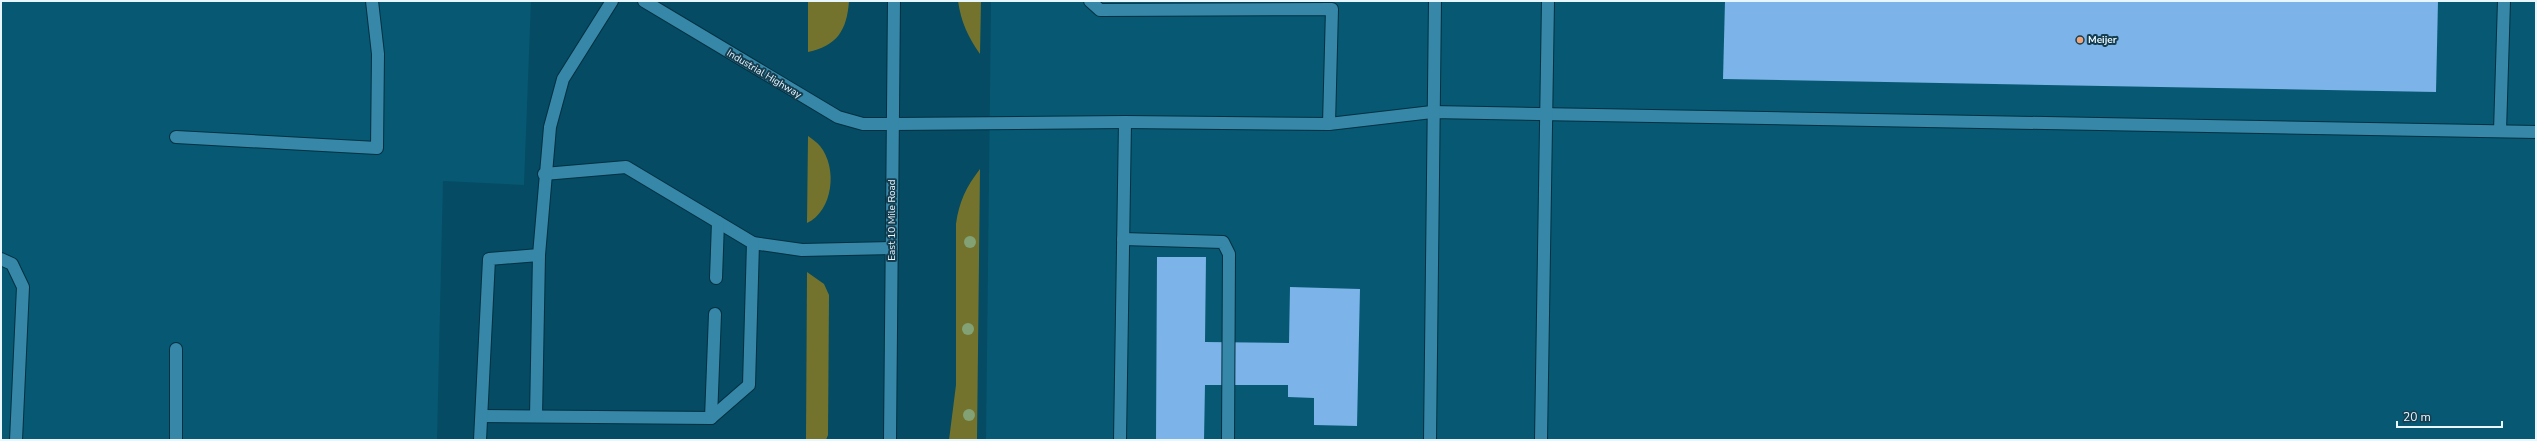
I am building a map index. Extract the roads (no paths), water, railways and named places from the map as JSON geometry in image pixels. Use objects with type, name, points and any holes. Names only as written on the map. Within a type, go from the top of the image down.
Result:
[{"type":"main road","points":[[176,137],[377,148],[378,54],[372,1]]},
{"type":"main road","points":[[536,416],[539,255],[544,174],[550,126],[564,79],[612,1]]},
{"type":"main road","name":"Industrial Highway","points":[[644,1],[838,117],[863,124],[1125,122],[1329,124],[1432,112],[2536,132]]},
{"type":"main road","name":"East 10 Mile Road","points":[[890,440],[894,1]]},
{"type":"main road","points":[[1090,1],[1100,10],[1332,5],[1329,124]]},
{"type":"main road","points":[[1430,440],[1432,112],[1435,1]]},
{"type":"main road","points":[[1541,440],[1548,1]]},
{"type":"main road","points":[[2500,131],[2504,1]]},
{"type":"main road","points":[[1120,440],[1125,122]]},
{"type":"main road","points":[[544,174],[626,167],[753,243],[802,250],[892,248]]},
{"type":"main road","points":[[716,278],[718,222]]},
{"type":"main road","points":[[1123,239],[1223,242],[1230,254],[1228,440]]},
{"type":"main road","points":[[482,416],[711,418],[749,385],[753,243]]},
{"type":"main road","points":[[480,440],[489,259],[539,255]]},
{"type":"main road","points":[[1,259],[12,264],[23,286],[16,440]]},
{"type":"main road","points":[[711,418],[715,314]]},
{"type":"main road","points":[[176,349],[176,440]]},
{"type":"place","name":"Meijer","points":[[2080,40]]}]
